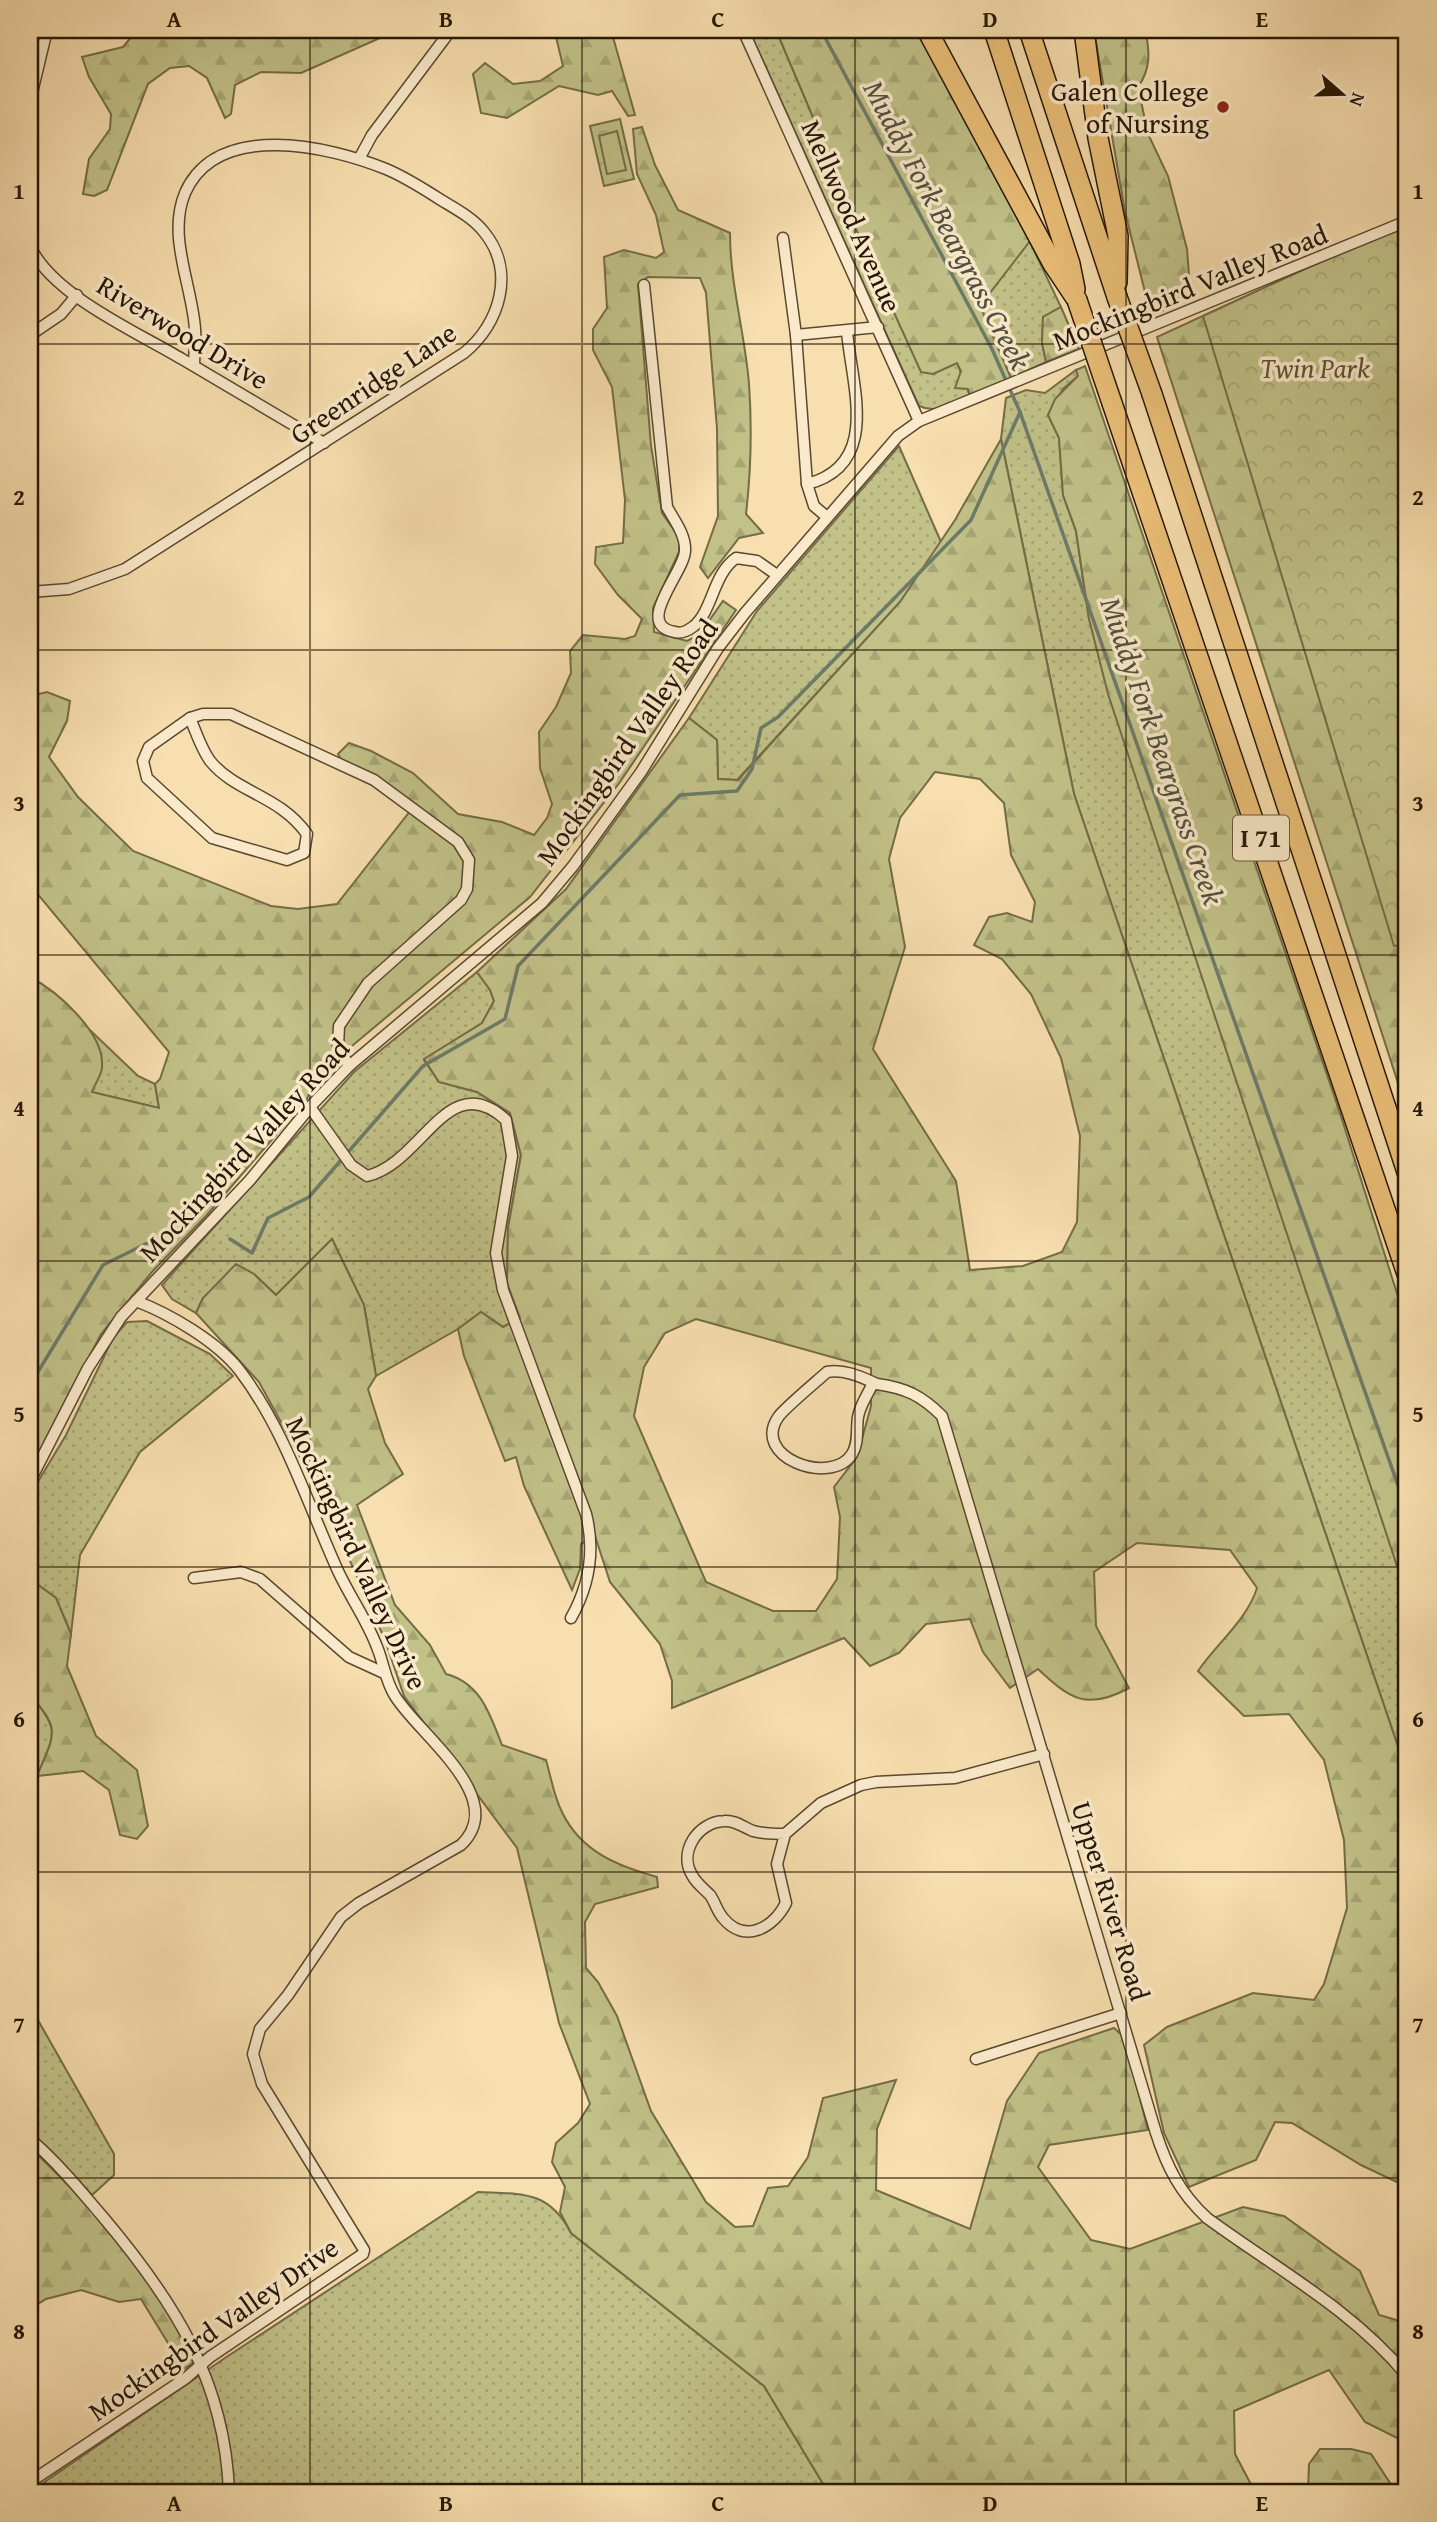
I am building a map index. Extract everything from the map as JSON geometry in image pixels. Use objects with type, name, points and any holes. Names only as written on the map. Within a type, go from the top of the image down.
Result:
[{"type":"highway","points":[[927,30],[1053,264],[1077,300]]},
{"type":"highway","name":"I 71","points":[[994,30],[1070,264],[1077,300],[1407,1274]]},
{"type":"highway","name":"I 71","points":[[1029,30],[1117,297],[1152,394],[1407,1172]]},
{"type":"highway","points":[[1084,30],[1098,138],[1118,236],[1117,297]]},
{"type":"street","points":[[30,101],[47,30]]},
{"type":"street","points":[[359,159],[372,135],[451,30]]},
{"type":"street","name":"Mellwood Avenue","points":[[743,30],[919,421]]},
{"type":"street","name":"Greenridge Lane","points":[[30,592],[69,589],[125,569],[474,345],[494,318],[500,294],[499,263],[489,238],[477,225],[389,170],[332,151],[253,145],[225,152],[198,173],[184,196],[179,222],[195,328],[194,366]]},
{"type":"street","name":"Mockingbird Valley Road","points":[[30,1481],[104,1341],[136,1301],[250,1180],[310,1107],[349,1066],[542,902],[573,866],[641,772],[718,648],[898,436],[919,421],[1407,222]]},
{"type":"street","points":[[783,238],[796,335],[807,484],[814,506],[827,517]]},
{"type":"street","name":"Riverwood Drive","points":[[30,246],[39,262],[76,295],[324,443]]},
{"type":"street","points":[[644,285],[667,507],[682,531],[685,552],[659,609],[657,620],[660,626],[673,632],[681,633],[696,625],[727,564],[736,558],[757,561],[778,575]]},
{"type":"street","points":[[30,335],[61,314],[76,295]]},
{"type":"street","points":[[796,335],[878,327]]},
{"type":"street","points":[[807,484],[827,476],[856,444],[857,414],[847,332]]},
{"type":"street","points":[[190,718],[210,761],[225,775],[293,816],[308,841],[304,853],[298,858],[287,860],[212,838],[147,778],[143,761],[149,747],[190,718],[203,714],[231,714],[374,780],[465,850],[470,880],[461,900],[368,984],[339,1026],[338,1046],[349,1066]]},
{"type":"street","points":[[310,1107],[346,1158],[359,1173],[368,1176],[389,1169],[454,1107],[465,1103],[485,1103],[506,1120],[510,1129],[512,1156],[496,1253],[503,1290],[586,1514],[591,1541],[586,1578],[571,1618]]},
{"type":"street","name":"Mockingbird Valley Drive","points":[[30,2482],[364,2250],[262,2084],[253,2054],[260,2029],[288,1995],[341,1917],[359,1903],[461,1844],[476,1823],[474,1799],[467,1784],[407,1713],[384,1673],[377,1647],[338,1572],[309,1501],[256,1393],[232,1361],[212,1343],[136,1301]]},
{"type":"street","name":"Upper River Road","points":[[873,1383],[858,1418],[856,1445],[844,1462],[833,1466],[805,1465],[782,1455],[773,1432],[778,1417],[827,1372],[854,1374],[873,1383],[902,1388],[923,1397],[943,1416],[1165,2160],[1185,2196],[1207,2218],[1361,2329],[1407,2376]]},
{"type":"street","points":[[194,1578],[242,1572],[260,1579],[349,1657],[384,1673]]},
{"type":"street","points":[[785,1834],[753,1831],[726,1820],[703,1828],[691,1843],[688,1858],[691,1874],[712,1898],[725,1921],[739,1930],[760,1930],[777,1920],[786,1903],[777,1864],[785,1834],[821,1803],[861,1785],[959,1777],[1044,1754]]},
{"type":"street","points":[[976,2059],[1121,2013]]},
{"type":"street","points":[[30,2139],[81,2192],[158,2284],[178,2316],[201,2365],[223,2431],[229,2492]]},
{"type":"green space","points":[[137,30],[398,30],[301,73],[261,72],[235,85],[231,114],[225,118],[207,78],[189,66],[170,68],[148,84],[107,190],[94,196],[83,194],[89,159],[110,129],[111,114],[89,77],[82,57],[123,47]]},
{"type":"green space","points":[[557,30],[611,30],[635,115],[628,116],[612,91],[598,95],[559,86],[507,118],[481,113],[473,74],[485,63],[513,84],[540,81],[563,66],[556,37]]},
{"type":"green space","points":[[749,30],[776,30],[827,150],[828,181],[842,198],[933,374],[957,363],[970,396],[939,408],[919,406]]},
{"type":"green space","points":[[776,30],[919,30],[1030,241],[980,306],[1011,378],[970,396],[968,389],[955,388],[961,371],[957,363],[933,374],[921,372],[842,198],[828,181],[827,150]]},
{"type":"green space","points":[[1094,30],[1145,30],[1147,38],[1147,67],[1138,87],[1148,134],[1168,176],[1187,249],[1189,275],[1184,292],[1167,309],[1151,316],[1125,212]]},
{"type":"green space","points":[[620,119],[634,179],[604,186],[590,126]]},
{"type":"green space","points":[[642,127],[655,165],[678,210],[730,233],[732,271],[750,400],[750,465],[746,514],[763,533],[739,538],[708,578],[700,567],[718,516],[717,429],[706,293],[700,278],[648,277],[638,284],[651,446],[662,513],[679,537],[679,552],[653,608],[654,632],[687,641],[699,635],[723,601],[736,610],[620,782],[530,897],[334,1061],[312,1086],[307,1099],[206,1216],[152,1272],[101,1334],[30,1470],[30,1165],[34,1159],[30,1130],[30,977],[65,1003],[88,1027],[96,1041],[102,1067],[92,1092],[159,1108],[155,1084],[160,1079],[169,1052],[30,885],[30,696],[47,692],[70,701],[67,721],[49,757],[78,797],[133,851],[271,906],[298,909],[337,904],[414,806],[343,763],[338,754],[349,743],[413,773],[458,814],[502,822],[534,835],[547,818],[552,804],[540,768],[539,732],[556,707],[571,673],[570,651],[583,635],[625,639],[635,636],[642,619],[618,595],[595,564],[596,547],[623,543],[625,500],[612,387],[593,350],[593,329],[607,308],[604,257],[624,250],[656,258],[664,252],[656,215],[637,174],[633,129]]},
{"type":"green space","points":[[617,131],[626,170],[607,174],[599,136]]},
{"type":"green space","name":"Twin Park","points":[[1407,222],[1407,1111],[1157,337]]},
{"type":"green space","name":"Twin Park","points":[[1407,222],[1407,944],[1394,946],[1203,316]]},
{"type":"green space","points":[[1029,240],[1061,307],[1043,317],[1042,343],[1046,362],[1011,378],[980,306]]},
{"type":"green space","points":[[1061,307],[1079,349],[1046,362],[1042,343],[1043,317]]},
{"type":"green space","points":[[1085,366],[1339,1110],[1407,1325],[1407,1596],[1108,694],[1089,619],[1076,531],[1063,495],[1059,438],[1048,415],[1055,399],[1078,376],[1076,370]]},
{"type":"green space","points":[[1076,370],[1078,376],[1063,389],[1048,415],[1059,438],[1063,495],[1076,531],[1089,619],[1407,1596],[1407,1773],[1074,794],[1001,439],[1006,398],[1026,390],[1045,393]]},
{"type":"green space","points":[[1001,439],[1074,794],[1407,1773],[1407,2187],[1361,2165],[1292,2123],[1275,2122],[1256,2160],[1189,2187],[1164,2133],[1144,2045],[1167,2027],[1253,1993],[1314,2000],[1324,1984],[1347,1908],[1344,1840],[1324,1760],[1289,1714],[1244,1716],[1198,1671],[1239,1621],[1257,1588],[1230,1550],[1137,1543],[1094,1572],[1096,1626],[1129,1688],[1102,1699],[1090,1700],[1070,1694],[1038,1669],[1010,1688],[983,1652],[970,1619],[926,1624],[899,1653],[870,1666],[844,1638],[672,1708],[672,1681],[660,1644],[610,1582],[595,1536],[581,1544],[580,1569],[572,1590],[524,1486],[516,1457],[505,1461],[464,1356],[458,1329],[481,1312],[503,1327],[520,1318],[507,1283],[508,1228],[521,1155],[510,1113],[477,1092],[439,1082],[424,1059],[482,1023],[494,1001],[490,990],[477,972],[566,889],[689,718],[717,740],[718,779],[738,780],[900,602],[955,520]],"holes":[[[935,772],[980,779],[1004,803],[1011,855],[1035,902],[1032,922],[1007,913],[989,917],[974,945],[1002,959],[1031,994],[1061,1058],[1080,1136],[1077,1222],[1062,1252],[1023,1266],[970,1270],[956,1181],[873,1049],[905,947],[889,859],[900,818]],[[696,1319],[871,1368],[871,1406],[857,1457],[834,1487],[840,1517],[837,1579],[816,1611],[773,1611],[706,1582],[634,1416],[644,1367],[665,1333]]]},
{"type":"green space","points":[[899,446],[941,542],[900,602],[737,780],[718,779],[717,740],[689,718],[757,611]]},
{"type":"green space","points":[[477,972],[490,990],[494,1001],[482,1023],[424,1060],[439,1082],[477,1092],[510,1113],[521,1155],[508,1228],[507,1283],[520,1318],[503,1327],[481,1312],[458,1329],[376,1376],[364,1305],[332,1239],[276,1295],[254,1274],[203,1298],[196,1313],[172,1299],[162,1285],[354,1072]]},
{"type":"green space","points":[[92,1032],[138,1076],[155,1084],[159,1108],[91,1092],[102,1067]]},
{"type":"green space","points":[[332,1239],[364,1305],[376,1376],[368,1389],[385,1443],[403,1474],[357,1505],[395,1605],[430,1645],[446,1674],[468,1685],[483,1702],[502,1745],[546,1760],[559,1806],[579,1837],[615,1862],[657,1877],[658,1887],[595,1904],[585,1922],[586,1968],[598,1982],[617,2016],[651,2111],[706,2202],[735,2227],[753,2226],[768,2188],[788,2186],[808,2157],[823,2098],[896,2080],[877,2129],[876,2190],[970,2229],[1007,2101],[1039,2053],[1114,2028],[1124,2037],[1148,2130],[1049,2145],[1038,2167],[1091,2240],[1130,2249],[1243,2207],[1284,2216],[1360,2271],[1379,2315],[1407,2323],[1407,2443],[1365,2422],[1329,2370],[1234,2411],[1235,2454],[1255,2492],[828,2492],[764,2386],[571,2233],[560,2212],[565,2187],[552,2162],[556,2143],[578,2123],[590,2104],[559,2023],[517,1848],[404,1696],[385,1640],[320,1493],[259,1382],[196,1313],[203,1298],[236,1264],[254,1274],[276,1295]]},
{"type":"green space","points":[[147,1321],[210,1354],[233,1376],[140,1452],[80,1555],[71,1634],[56,1598],[30,1579],[30,1495],[66,1435],[113,1338],[127,1322]]},
{"type":"green space","points":[[30,1579],[56,1598],[71,1634],[67,1666],[96,1736],[137,1770],[148,1826],[137,1839],[120,1835],[109,1790],[83,1771],[37,1776],[48,1751],[52,1733],[47,1717],[30,1695]]},
{"type":"green space","points":[[30,1695],[47,1717],[52,1733],[48,1751],[37,1776],[30,1776]]},
{"type":"green space","points":[[30,2006],[114,2154],[114,2175],[92,2195],[50,2150],[30,2133]]},
{"type":"green space","points":[[30,2148],[125,2249],[170,2312],[186,2340],[193,2363],[184,2369],[141,2299],[119,2302],[81,2290],[46,2299],[30,2309]]},
{"type":"green space","points":[[478,2192],[508,2193],[533,2197],[544,2202],[562,2219],[571,2233],[764,2386],[828,2492],[30,2492],[225,2358]]},
{"type":"green space","points":[[1320,2449],[1351,2449],[1371,2454],[1394,2489],[1407,2488],[1407,2492],[1308,2492],[1309,2464]]},
{"type":"waterway","name":"Muddy Fork Beargrass Creek","points":[[821,30],[992,349],[1020,412],[1407,1511]]},
{"type":"waterway","points":[[230,1239],[252,1253],[268,1218],[309,1197],[423,1066],[505,1019],[518,966],[680,795],[737,791],[752,769],[761,728],[778,717],[971,520],[1020,412]]},
{"type":"waterway","points":[[30,1385],[103,1265],[174,1230]]},
{"type":"place","name":"Galen College of Nursing","points":[[1223,107]]}]
